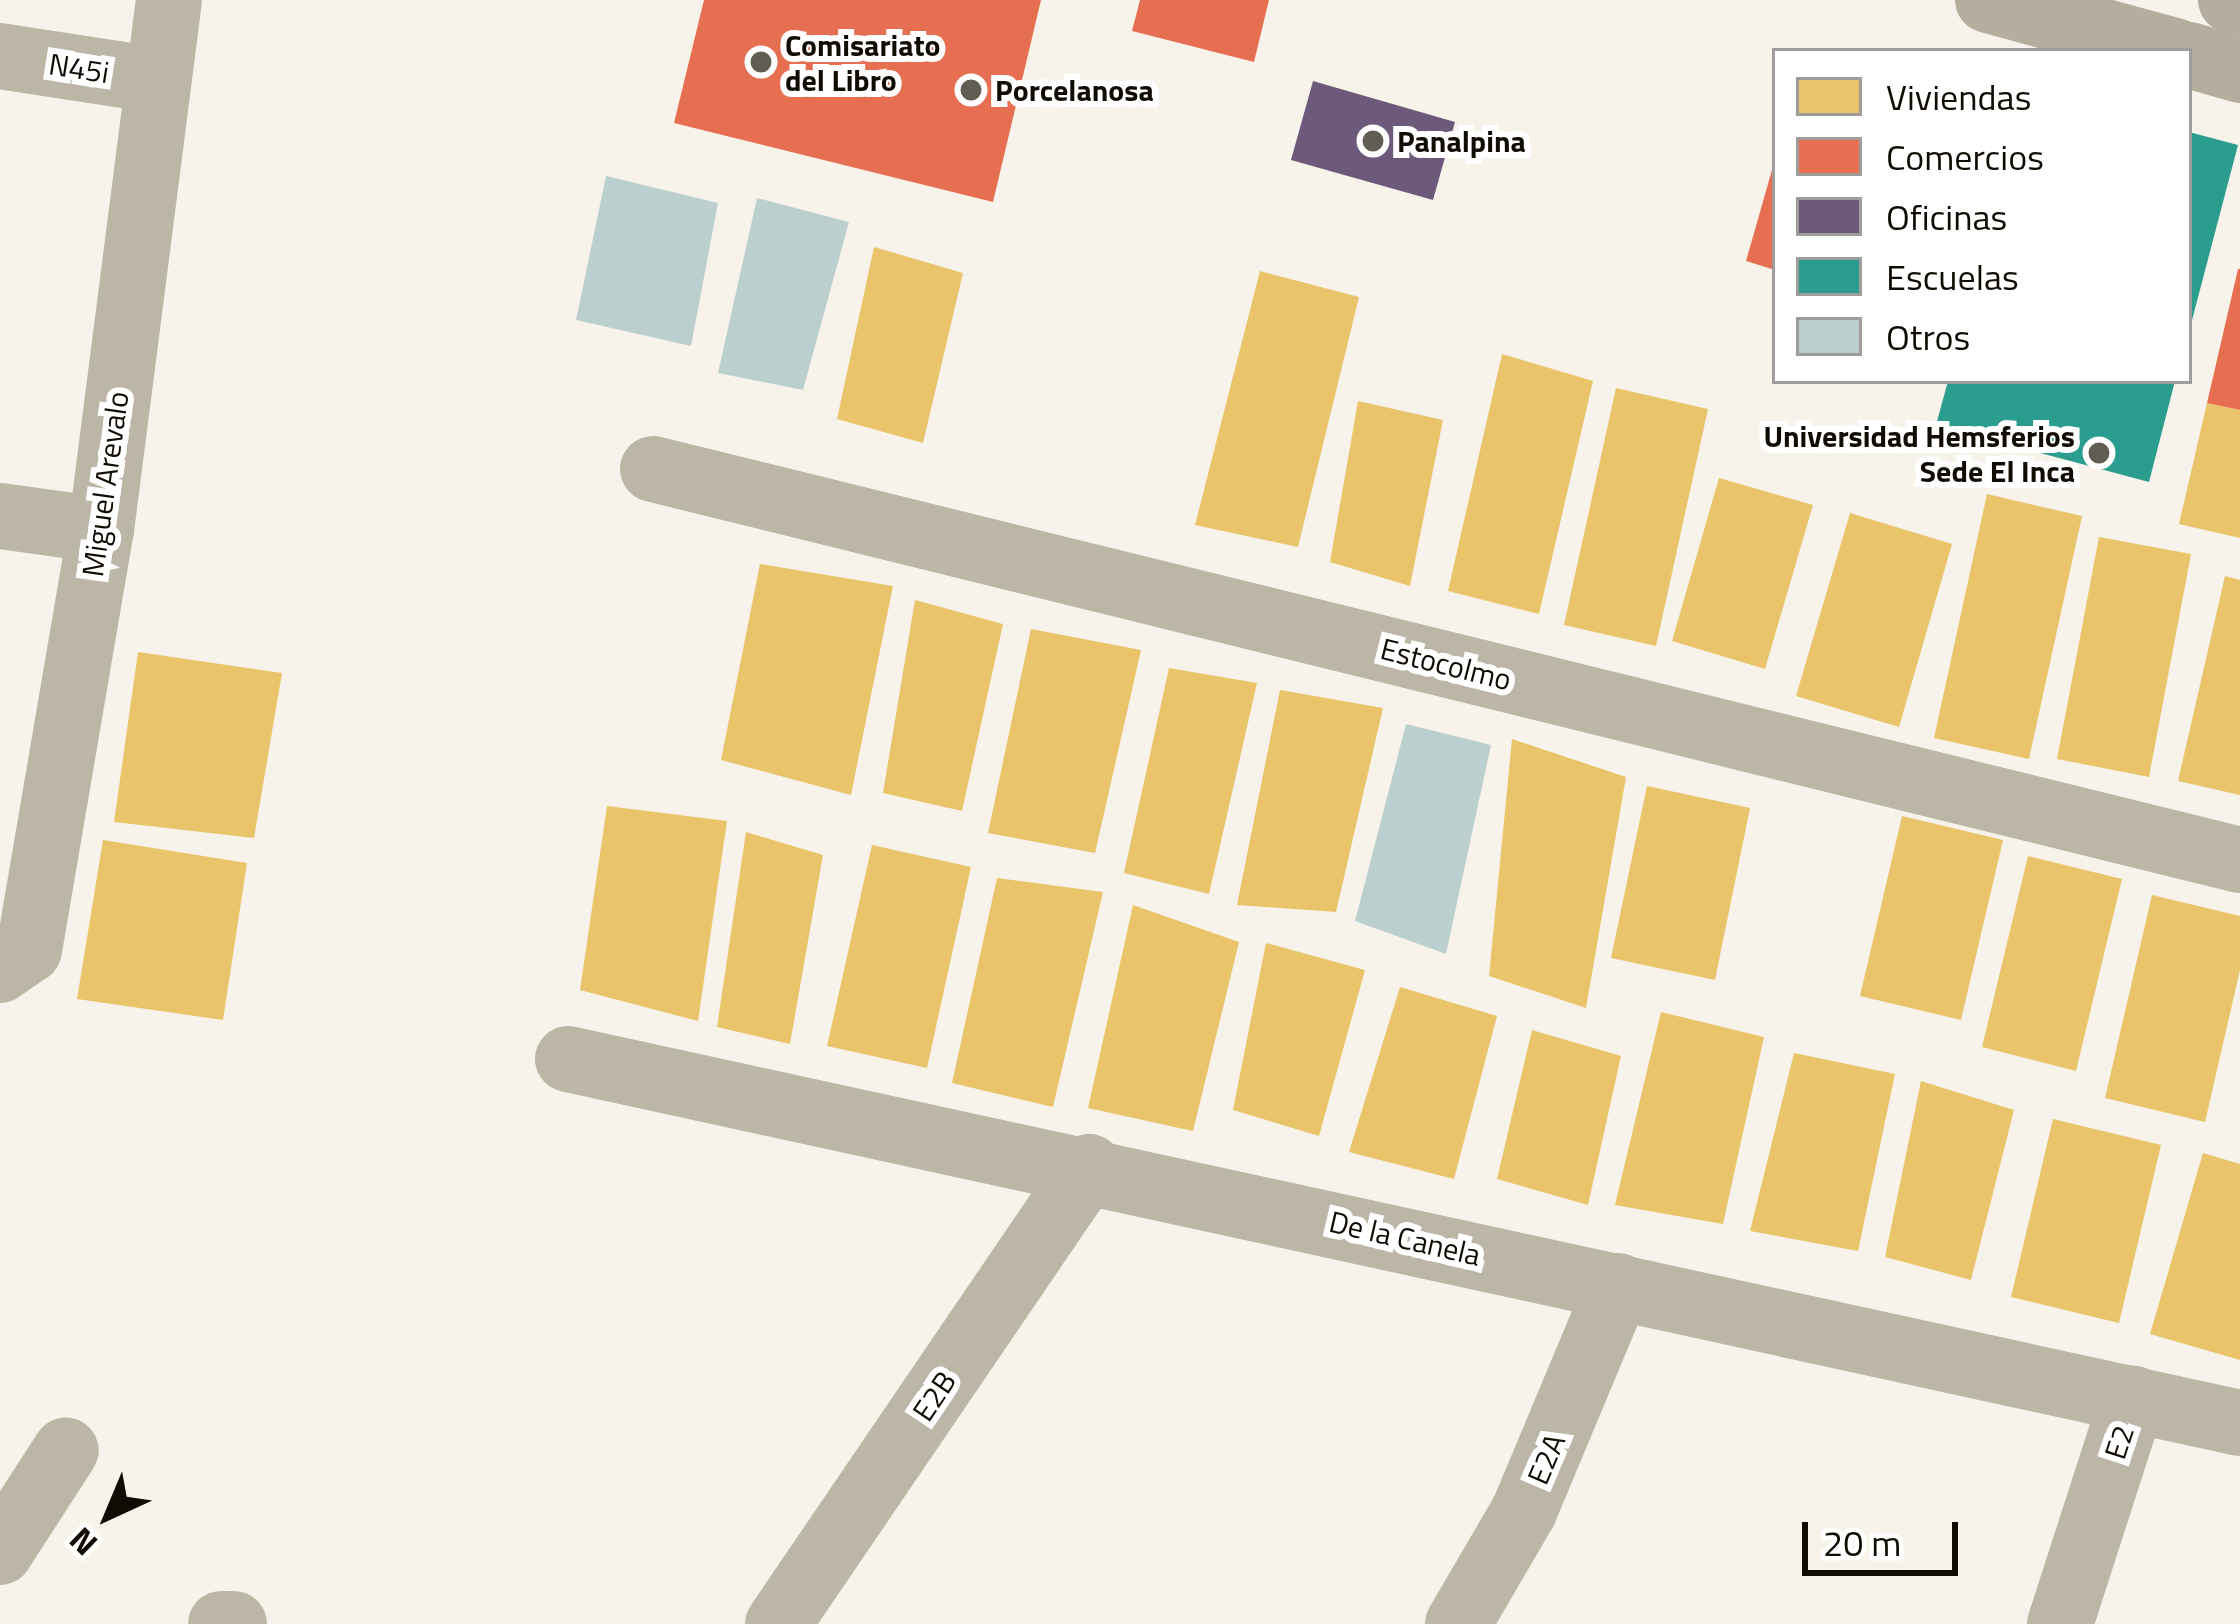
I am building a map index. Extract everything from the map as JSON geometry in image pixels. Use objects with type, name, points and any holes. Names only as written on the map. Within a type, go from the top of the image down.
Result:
[{"type":"main road","points":[[1988,0],[2164,48]]},
{"type":"main road","points":[[2231,0],[2240,2]]},
{"type":"main road","points":[[2192,56],[2240,70]]},
{"type":"street","name":"Miguel Arevalo","points":[[9,966],[101,530],[169,0]]},
{"type":"street","name":"N45i","points":[[0,56],[158,80]]},
{"type":"street","name":"Estocolmo","points":[[653,469],[2240,860]]},
{"type":"street","points":[[0,516],[101,530]]},
{"type":"street","name":"De la Canela","points":[[568,1059],[1089,1167],[2240,1423]]},
{"type":"street","name":"E2B","points":[[778,1624],[1089,1167]]},
{"type":"street","name":"E2A","points":[[1458,1624],[1524,1511],[1618,1286]]},
{"type":"street","name":"E2","points":[[2060,1624],[2133,1398]]},
{"type":"street","points":[[0,1552],[65,1450]]},
{"type":"building: Viviendas","points":[[874,247],[963,273],[923,443],[837,419]]},
{"type":"building: Viviendas","points":[[1260,271],[1359,297],[1298,547],[1195,525]]},
{"type":"building: Viviendas","points":[[1502,354],[1593,381],[1539,614],[1448,591]]},
{"type":"building: Viviendas","points":[[1616,388],[1708,409],[1656,646],[1564,625]]},
{"type":"building: Viviendas","points":[[1358,401],[1443,420],[1410,586],[1330,562]]},
{"type":"building: Viviendas","points":[[2207,403],[2240,410],[2240,538],[2179,524]]},
{"type":"building: Viviendas","points":[[1719,478],[1813,505],[1765,669],[1672,641]]},
{"type":"building: Viviendas","points":[[1987,494],[2082,516],[2029,759],[1934,738]]},
{"type":"building: Viviendas","points":[[1850,513],[1952,544],[1899,727],[1796,696]]},
{"type":"building: Viviendas","points":[[2099,537],[2191,554],[2149,777],[2057,759]]},
{"type":"building: Viviendas","points":[[760,564],[893,586],[851,795],[721,760]]},
{"type":"building: Viviendas","points":[[2225,576],[2240,580],[2240,795],[2178,781]]},
{"type":"building: Viviendas","points":[[915,600],[1003,624],[962,811],[883,793]]},
{"type":"building: Viviendas","points":[[1031,629],[1141,650],[1095,853],[988,833]]},
{"type":"building: Viviendas","points":[[138,652],[282,673],[254,838],[114,822]]},
{"type":"building: Viviendas","points":[[1169,668],[1257,683],[1209,894],[1124,873]]},
{"type":"building: Viviendas","points":[[1280,690],[1383,708],[1336,912],[1237,905]]},
{"type":"building: Viviendas","points":[[1512,739],[1626,777],[1586,1008],[1489,976]]},
{"type":"building: Viviendas","points":[[1647,786],[1750,808],[1715,980],[1611,958]]},
{"type":"building: Viviendas","points":[[607,806],[727,821],[698,1021],[580,990]]},
{"type":"building: Viviendas","points":[[1902,816],[2003,840],[1961,1020],[1860,996]]},
{"type":"building: Viviendas","points":[[746,832],[823,855],[790,1044],[717,1027]]},
{"type":"building: Viviendas","points":[[103,840],[247,863],[223,1020],[77,999]]},
{"type":"building: Viviendas","points":[[872,845],[971,867],[927,1068],[827,1046]]},
{"type":"building: Viviendas","points":[[2028,856],[2122,879],[2076,1071],[1982,1047]]},
{"type":"building: Viviendas","points":[[997,878],[1103,892],[1053,1107],[952,1083]]},
{"type":"building: Viviendas","points":[[2152,895],[2240,916],[2240,970],[2205,1122],[2105,1098]]},
{"type":"building: Viviendas","points":[[1133,905],[1239,942],[1193,1131],[1088,1108]]},
{"type":"building: Viviendas","points":[[1266,943],[1365,970],[1319,1136],[1233,1110]]},
{"type":"building: Viviendas","points":[[1400,987],[1497,1016],[1454,1179],[1349,1152]]},
{"type":"building: Viviendas","points":[[1661,1012],[1764,1037],[1723,1224],[1615,1205]]},
{"type":"building: Viviendas","points":[[1532,1030],[1621,1056],[1588,1205],[1497,1179]]},
{"type":"building: Viviendas","points":[[1794,1053],[1895,1074],[1858,1251],[1750,1231]]},
{"type":"building: Viviendas","points":[[1921,1081],[2014,1110],[1971,1280],[1885,1257]]},
{"type":"building: Viviendas","points":[[2053,1119],[2161,1145],[2119,1323],[2011,1297]]},
{"type":"building: Viviendas","points":[[2203,1153],[2240,1164],[2240,1360],[2150,1334]]},
{"type":"building: Comercios","points":[[704,0],[1041,0],[993,202],[674,123]]},
{"type":"building: Comercios","points":[[1140,0],[1269,0],[1254,62],[1132,31]]},
{"type":"building: Comercios","points":[[1772,170],[1772,269],[1746,261]]},
{"type":"building: Comercios","points":[[2240,269],[2240,410],[2207,403]]},
{"type":"building: Oficinas","name":"Panalpina","points":[[1313,81],[1455,122],[1433,200],[1291,160]]},
{"type":"building: Escuelas","points":[[2192,133],[2238,145],[2192,320]]},
{"type":"building: Escuelas","name":"Universidad Hemsferios Sede El Inca","points":[[1947,384],[2174,384],[2149,482],[1936,425]]},
{"type":"building: Otros","points":[[606,176],[718,203],[691,346],[576,320]]},
{"type":"building: Otros","points":[[757,198],[849,222],[803,390],[718,373]]},
{"type":"building: Otros","points":[[1406,724],[1491,745],[1446,954],[1355,921]]},
{"type":"place","name":"Comisariato del Libro","points":[[761,62]]},
{"type":"place","name":"Porcelanosa","points":[[971,90]]},
{"type":"place","name":"Panalpina","points":[[1373,141]]},
{"type":"place","name":"Universidad Hemsferios Sede El Inca","points":[[2099,453]]}]
